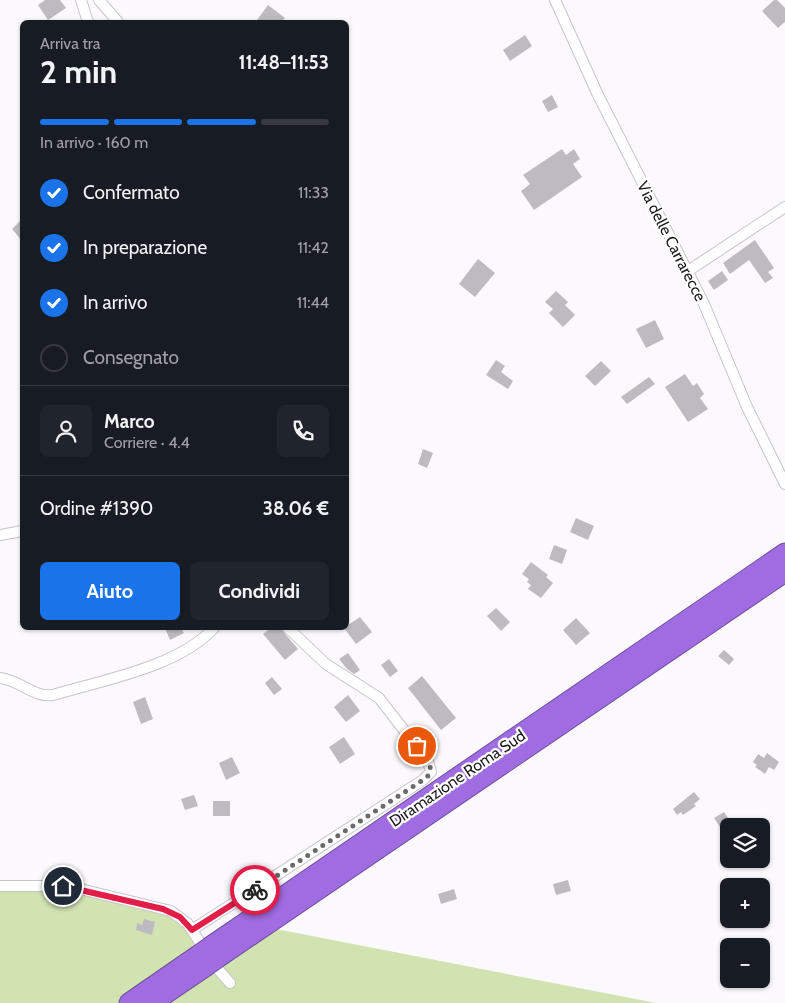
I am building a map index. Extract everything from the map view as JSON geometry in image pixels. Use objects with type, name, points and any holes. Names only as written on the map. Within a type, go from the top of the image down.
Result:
[{"type":"highway","name":"Diramazione Roma Sud","points":[[152,1003],[208,957],[785,553]]},
{"type":"highway","name":"Diramazione Roma Sud","points":[[129,1003],[208,957],[785,572]]},
{"type":"street","points":[[82,0],[87,20]]},
{"type":"street","points":[[99,0],[116,20]]},
{"type":"street","name":"Via delle Carrarecce","points":[[554,0],[598,95],[688,271],[747,407],[785,484]]},
{"type":"street","points":[[688,271],[785,207]]},
{"type":"street","points":[[0,535],[20,531]]},
{"type":"street","points":[[0,678],[18,682],[39,694],[53,695],[136,670],[181,653],[198,643],[212,630]]},
{"type":"street","points":[[192,930],[423,780],[431,772],[428,761],[383,701],[326,664],[290,630]]},
{"type":"street","points":[[0,886],[68,886],[163,909],[180,917],[192,930],[216,967],[230,983]]},
{"type":"green space","points":[[52,885],[163,909],[211,946],[245,923],[656,1003],[0,1003],[0,886]]},
{"type":"building","points":[[45,0],[60,0],[66,8],[48,20],[38,5]]},
{"type":"building","points":[[774,0],[777,0],[785,8],[785,22],[778,28],[762,11]]},
{"type":"building","points":[[268,5],[285,18],[283,20],[257,20]]},
{"type":"building","points":[[525,35],[532,46],[510,61],[503,50]]},
{"type":"building","points":[[552,95],[558,107],[548,112],[542,101]]},
{"type":"building","points":[[562,149],[566,155],[574,149],[580,159],[573,164],[582,177],[534,210],[521,191],[530,184],[523,175]]},
{"type":"building","points":[[20,221],[20,239],[12,229]]},
{"type":"building","points":[[755,240],[774,268],[768,272],[773,278],[765,283],[749,260],[730,274],[723,263]]},
{"type":"building","points":[[478,259],[495,273],[475,297],[459,284]]},
{"type":"building","points":[[722,271],[728,280],[714,290],[708,281]]},
{"type":"building","points":[[556,291],[568,302],[565,305],[575,315],[563,327],[549,313],[553,309],[545,302]]},
{"type":"building","points":[[655,320],[664,339],[646,348],[636,329]]},
{"type":"building","points":[[496,360],[505,366],[501,372],[513,381],[508,389],[486,375]]},
{"type":"building","points":[[601,361],[611,371],[595,386],[585,376]]},
{"type":"building","points":[[685,374],[693,386],[697,383],[704,394],[700,398],[708,409],[688,422],[665,387]]},
{"type":"building","points":[[649,377],[655,384],[627,404],[621,397]]},
{"type":"building","points":[[423,449],[433,453],[427,468],[418,464]]},
{"type":"building","points":[[576,518],[594,526],[588,540],[570,532]]},
{"type":"building","points":[[554,545],[567,550],[562,564],[549,559]]},
{"type":"building","points":[[531,562],[548,575],[546,577],[553,583],[541,598],[528,589],[531,585],[527,582],[529,579],[522,574]]},
{"type":"building","points":[[496,608],[510,622],[501,631],[487,616]]},
{"type":"building","points":[[360,617],[372,632],[356,644],[346,630],[349,630],[349,625]]},
{"type":"building","points":[[576,618],[590,633],[576,645],[563,630]]},
{"type":"building","points":[[166,630],[182,630],[184,633],[170,640]]},
{"type":"building","points":[[268,630],[282,630],[298,649],[285,660],[263,634]]},
{"type":"building","points":[[724,650],[734,659],[729,665],[718,656]]},
{"type":"building","points":[[348,653],[360,670],[354,674],[339,659]]},
{"type":"building","points":[[389,659],[398,671],[390,677],[381,665]]},
{"type":"building","points":[[422,676],[456,718],[441,730],[408,688]]},
{"type":"building","points":[[272,677],[282,689],[274,695],[265,683]]},
{"type":"building","points":[[348,695],[360,711],[346,722],[334,707]]},
{"type":"building","points":[[145,697],[153,719],[141,724],[133,702]]},
{"type":"building","points":[[344,737],[355,754],[340,764],[329,747]]},
{"type":"building","points":[[767,753],[779,762],[774,770],[769,767],[765,774],[755,767],[757,765],[753,762],[758,754],[764,758]]},
{"type":"building","points":[[232,757],[240,773],[226,780],[219,763]]},
{"type":"building","points":[[694,792],[700,799],[694,804],[696,806],[683,815],[681,812],[677,815],[673,809]]},
{"type":"building","points":[[194,795],[198,806],[185,810],[181,799]]},
{"type":"building","points":[[213,801],[230,801],[230,816],[213,816]]},
{"type":"building","points":[[724,812],[728,818],[720,818],[720,827],[714,818]]},
{"type":"building","points":[[568,880],[571,891],[556,895],[553,884]]},
{"type":"building","points":[[454,889],[457,899],[441,904],[438,894]]},
{"type":"building","points":[[144,919],[155,922],[152,935],[136,930],[137,923],[142,925]]},
{"type":"way so far","points":[[255,890],[426,778],[431,772],[430,766],[417,746]]},
{"type":"route","points":[[63,886],[85,889],[171,911],[185,921],[192,930],[255,890]]}]
